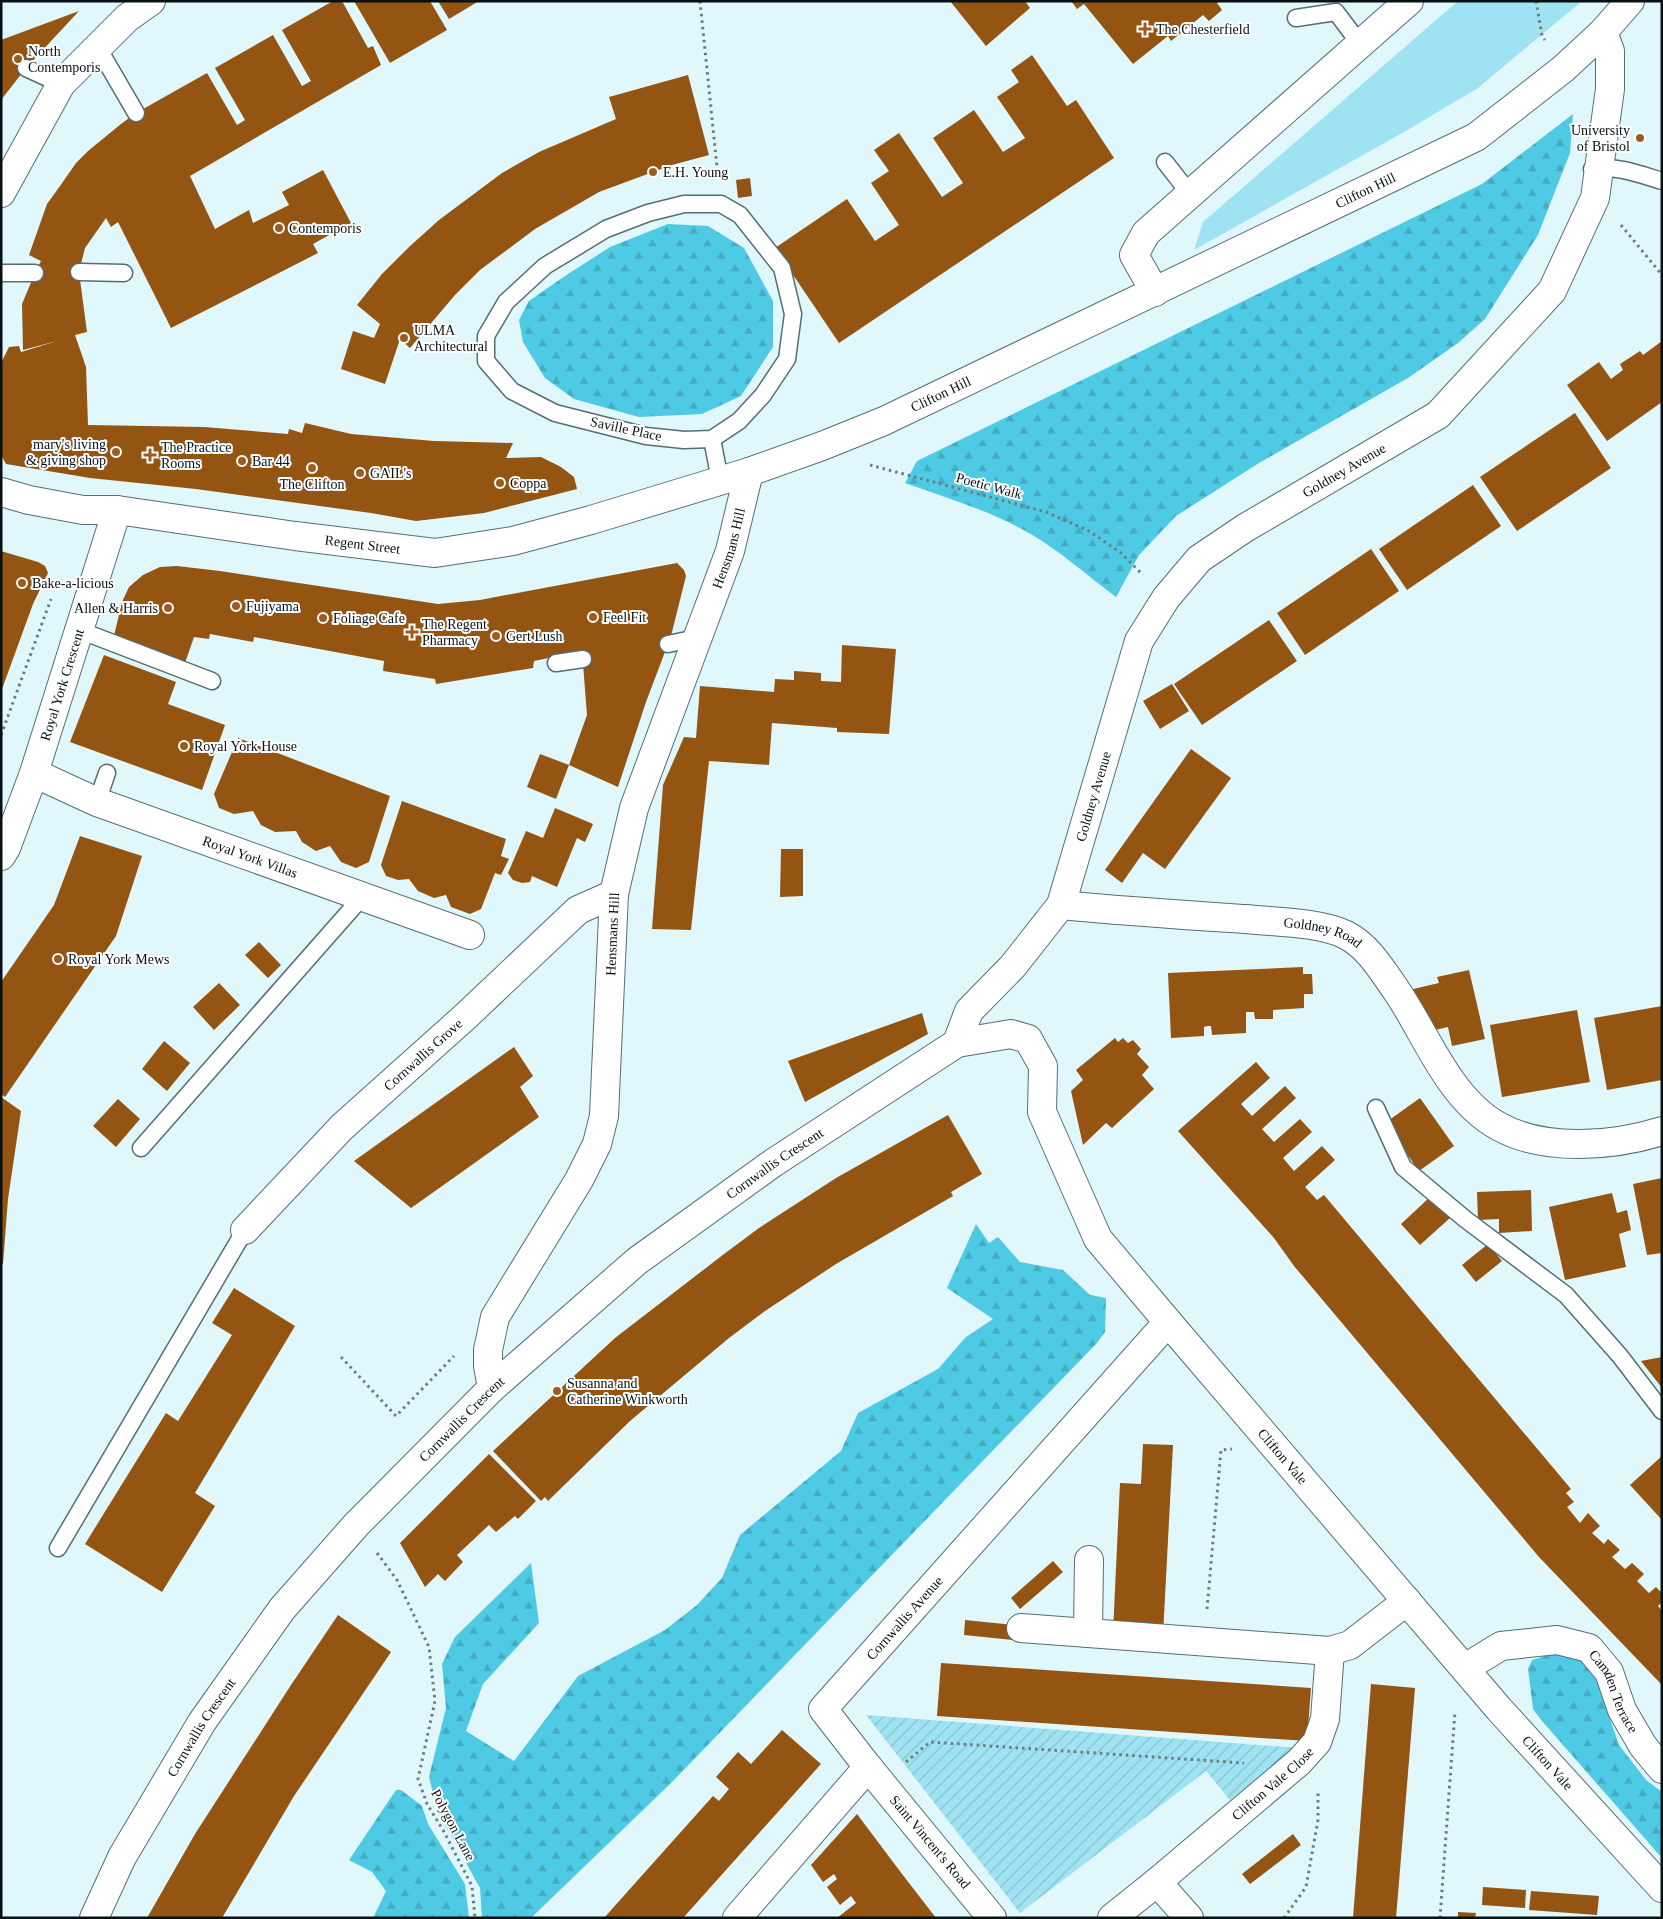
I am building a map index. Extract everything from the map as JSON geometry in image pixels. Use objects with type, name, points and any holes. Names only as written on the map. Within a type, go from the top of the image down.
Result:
[{"type":"street","points":[[1,193],[61,84],[127,18],[151,1]]},
{"type":"street","points":[[1155,292],[1134,255],[1146,233],[1409,1]]},
{"type":"street","points":[[1603,32],[1630,1]]},
{"type":"street","name":"Clifton Hill","points":[[720,480],[749,472],[822,446],[884,421],[1476,138],[1563,69],[1603,32]]},
{"type":"street","name":"Goldney Avenue","points":[[1061,904],[1139,641],[1166,598],[1199,559],[1237,533],[1438,415],[1552,291],[1595,198],[1594,168],[1610,89],[1610,51],[1603,32]]},
{"type":"street","name":"Hensmans Hill","points":[[492,1388],[488,1366],[488,1350],[495,1317],[579,1180],[597,1144],[604,1116],[614,894],[634,808],[730,551],[749,472]]},
{"type":"street","name":"Regent Street","points":[[1,492],[29,500],[83,510],[116,510],[295,536],[434,553],[513,541],[591,520],[720,480]]},
{"type":"street","name":"Royal York Crescent","points":[[1,856],[6,848],[34,773],[116,510]]},
{"type":"street","name":"Royal York Villas","points":[[34,773],[97,802],[470,935]]},
{"type":"street","name":"Cornwallis Grove","points":[[245,1230],[342,1127],[467,1015],[578,910],[614,894]]},
{"type":"street","points":[[957,1043],[969,1011],[1013,966],[1061,904]]},
{"type":"street","name":"Goldney Road","points":[[1061,904],[1290,923],[1340,932],[1364,948],[1376,962],[1412,1012],[1451,1081],[1480,1112],[1501,1128],[1524,1137],[1562,1144],[1598,1144],[1640,1138],[1662,1131]]},
{"type":"street","name":"Clifton Vale","points":[[957,1043],[1011,1034],[1028,1039],[1043,1066],[1042,1112],[1098,1238],[1499,1708],[1662,1888]]},
{"type":"street","name":"Cornwallis Crescent","points":[[94,1918],[122,1857],[202,1722],[282,1609],[356,1525],[492,1388],[637,1261],[773,1163],[957,1043]]},
{"type":"street","name":"Cornwallis Avenue","points":[[874,1775],[823,1709],[1168,1322]]},
{"type":"street","points":[[1088,1634],[1089,1560]]},
{"type":"street","points":[[1021,1628],[1330,1651],[1350,1645],[1407,1601]]},
{"type":"street","name":"Camden Terrace","points":[[1465,1668],[1501,1646],[1557,1640],[1589,1648],[1609,1672],[1622,1710],[1643,1746],[1662,1769]]},
{"type":"street","name":"Clifton Vale Close","points":[[1112,1918],[1298,1762],[1317,1742],[1325,1719],[1330,1651]]},
{"type":"street","points":[[737,1918],[874,1775]]},
{"type":"street","name":"Saint Vincent's Road","points":[[874,1775],[992,1918]]},
{"type":"street","points":[[1157,1882],[1189,1918]]},
{"type":"lane","points":[[1296,18],[1336,12],[1360,44]]},
{"type":"lane","points":[[97,46],[136,113]]},
{"type":"lane","points":[[26,68],[61,84]]},
{"type":"lane","points":[[1165,162],[1190,194]]},
{"type":"lane","points":[[1594,168],[1623,169],[1662,181]]},
{"type":"lane","name":"Saville Place","points":[[712,439],[684,440],[646,436],[555,413],[512,391],[486,361],[486,336],[506,302],[544,266],[606,229],[648,213],[684,204],[720,204]]},
{"type":"lane","points":[[720,204],[740,216],[782,268],[793,314],[787,359],[764,394],[739,421],[712,439],[720,480]]},
{"type":"lane","points":[[79,272],[124,273]]},
{"type":"lane","points":[[1,273],[35,273]]},
{"type":"lane","points":[[79,630],[212,681]]},
{"type":"lane","points":[[668,644],[697,638]]},
{"type":"lane","points":[[556,663],[582,659]]},
{"type":"lane","points":[[97,802],[107,773]]},
{"type":"lane","points":[[141,1148],[363,896]]},
{"type":"lane","points":[[1376,1108],[1403,1167],[1465,1219],[1566,1295],[1620,1356],[1662,1411]]},
{"type":"lane","points":[[58,1548],[245,1230]]},
{"type":"path","points":[[700,1],[720,204]]},
{"type":"path","points":[[1595,198],[1620,224],[1662,275]]},
{"type":"path","name":"Poetic Walk","points":[[870,465],[1046,512],[1088,531],[1121,553],[1143,575]]},
{"type":"path","points":[[1,735],[53,593]]},
{"type":"path","points":[[341,1357],[396,1416],[432,1377],[495,1317]]},
{"type":"path","points":[[1206,1615],[1221,1450]]},
{"type":"path","name":"Polygon Lane","points":[[356,1525],[396,1580],[429,1647],[436,1701],[418,1779],[427,1804],[443,1830],[472,1886],[475,1918]]},
{"type":"path","points":[[1440,1918],[1455,1709]]},
{"type":"path","points":[[874,1775],[930,1742],[1249,1763],[1266,1789]]},
{"type":"path","points":[[1284,1918],[1306,1887],[1318,1820]]},
{"type":"shaded area","points":[[1458,1],[1582,1],[1478,88],[1411,128],[1194,250],[1203,222]]},
{"type":"shaded area","points":[[866,1715],[1299,1748],[1230,1800],[1206,1771],[1020,1913]]},
{"type":"green space","points":[[1573,114],[1570,153],[1538,235],[1485,319],[1458,343],[1408,378],[1259,463],[1176,516],[1139,555],[1116,597],[1074,564],[1029,533],[1000,518],[968,505],[905,483],[917,461],[1482,184]]},
{"type":"green space","points":[[668,224],[708,226],[744,248],[773,301],[773,347],[741,396],[702,414],[639,417],[574,399],[545,378],[523,342],[519,320],[529,301],[610,247]]},
{"type":"green space","points":[[976,1224],[989,1243],[998,1237],[1020,1262],[1063,1270],[1090,1295],[1106,1298],[1105,1332],[1097,1343],[670,1784],[531,1918],[482,1918],[480,1888],[438,1812],[429,1777],[446,1708],[442,1664],[455,1637],[531,1563],[539,1623],[483,1684],[466,1731],[514,1761],[578,1676],[665,1630],[697,1605],[722,1578],[740,1535],[841,1451],[858,1413],[938,1369],[966,1337],[993,1319],[947,1288]]},
{"type":"green space","points":[[1565,1650],[1584,1657],[1595,1676],[1619,1745],[1646,1780],[1662,1792],[1662,1858],[1533,1709],[1528,1669],[1532,1660]]},
{"type":"green space","points":[[396,1790],[401,1790],[422,1806],[428,1824],[465,1884],[469,1918],[373,1918],[386,1891],[372,1872],[349,1860]]},
{"type":"building","points":[[333,1],[342,1],[368,48],[373,46],[381,65],[190,176],[215,229],[249,210],[253,223],[289,205],[282,192],[323,170],[351,223],[313,244],[318,253],[171,328],[118,222],[111,227],[106,218],[85,248],[79,272],[87,332],[75,335],[86,367],[88,425],[204,427],[288,434],[289,429],[302,433],[305,423],[351,434],[434,441],[513,443],[506,458],[541,457],[561,467],[574,477],[577,489],[484,513],[416,521],[196,489],[90,478],[6,464],[1,455],[1,363],[9,347],[19,346],[21,352],[57,341],[23,350],[22,304],[41,261],[29,255],[47,204],[76,163],[88,151],[136,113],[207,73],[237,125],[245,120],[215,68],[273,35],[302,86],[311,81],[282,30]]},
{"type":"building","points":[[354,1],[430,1],[447,30],[390,63]]},
{"type":"building","points":[[438,1],[479,1],[449,19]]},
{"type":"building","points":[[950,1],[1025,1],[1030,8],[986,46]]},
{"type":"building","name":"The Chesterfield","points":[[1071,1],[1220,1],[1217,3],[1222,10],[1209,21],[1203,15],[1171,41],[1168,36],[1133,64],[1084,4],[1077,9]]},
{"type":"building","name":"North Contemporis","points":[[79,11],[26,68],[1,100],[1,40]]},
{"type":"building","points":[[1032,55],[1067,106],[1076,100],[1114,158],[839,343],[775,248],[847,199],[875,241],[899,225],[871,183],[889,171],[874,150],[899,133],[942,197],[963,183],[933,138],[974,110],[1003,152],[1025,138],[997,97],[1019,82],[1011,70]]},
{"type":"building","points":[[688,75],[709,155],[672,165],[599,192],[535,229],[480,270],[455,295],[410,348],[400,339],[385,384],[341,369],[353,331],[374,338],[380,324],[357,305],[382,274],[439,220],[502,173],[539,152],[616,119],[609,97]]},
{"type":"building","points":[[750,178],[752,196],[738,198],[736,180]]},
{"type":"building","points":[[1662,341],[1662,402],[1607,441],[1567,385],[1599,362],[1611,379],[1623,370],[1620,364],[1640,351],[1643,355]]},
{"type":"building","points":[[1575,413],[1611,468],[1517,531],[1480,477]]},
{"type":"building","points":[[1473,485],[1501,526],[1407,590],[1379,549]]},
{"type":"building","points":[[1371,549],[1399,591],[1305,655],[1277,613]]},
{"type":"building","points":[[1,551],[38,562],[45,566],[48,573],[33,604],[2,689]]},
{"type":"building","points":[[677,563],[684,570],[686,576],[671,636],[646,702],[618,787],[569,765],[587,715],[582,651],[534,661],[533,668],[436,684],[435,679],[383,671],[384,661],[254,637],[253,642],[210,634],[209,639],[194,637],[185,663],[113,640],[122,602],[129,587],[143,575],[160,567],[177,566],[220,571],[438,604],[480,600]]},
{"type":"building","points":[[1269,620],[1297,661],[1202,725],[1174,684]]},
{"type":"building","points":[[842,645],[896,649],[889,734],[837,732],[837,728],[772,723],[769,765],[709,761],[691,930],[652,929],[663,785],[684,737],[696,738],[700,686],[774,692],[775,679],[794,680],[794,671],[821,673],[821,681],[841,682]]},
{"type":"building","points":[[104,655],[176,682],[168,704],[225,725],[202,790],[70,742]]},
{"type":"building","points":[[1172,684],[1189,711],[1160,729],[1143,701]]},
{"type":"building","points":[[238,738],[390,796],[369,862],[356,868],[341,862],[330,846],[316,851],[302,842],[296,831],[275,832],[261,825],[253,811],[234,814],[219,808],[214,794]]},
{"type":"building","points":[[1191,749],[1231,778],[1165,869],[1143,853],[1122,883],[1105,870]]},
{"type":"building","points":[[540,754],[569,765],[556,799],[527,787]]},
{"type":"building","points":[[402,801],[506,839],[501,856],[509,859],[501,875],[495,873],[481,909],[470,914],[451,907],[446,895],[434,898],[418,891],[409,879],[398,880],[386,876],[381,865]]},
{"type":"building","points":[[555,808],[593,824],[585,842],[577,838],[557,887],[532,876],[530,882],[522,883],[513,880],[508,873],[526,831],[543,838]]},
{"type":"building","name":"Royal York Mews","points":[[80,836],[142,856],[116,936],[5,1097],[1,1094],[1,982],[54,905]]},
{"type":"building","points":[[781,849],[803,849],[803,896],[780,897]]},
{"type":"building","points":[[259,942],[281,965],[268,978],[245,955]]},
{"type":"building","points":[[1303,967],[1303,974],[1312,974],[1313,994],[1304,994],[1304,1008],[1273,1010],[1273,1019],[1255,1019],[1254,1012],[1246,1012],[1246,1033],[1212,1035],[1211,1026],[1207,1026],[1204,1027],[1204,1036],[1171,1038],[1168,973]]},
{"type":"building","points":[[1469,970],[1485,1039],[1452,1046],[1448,1027],[1435,1030],[1409,990],[1439,983],[1437,977]]},
{"type":"building","points":[[219,983],[240,1005],[214,1030],[193,1007]]},
{"type":"building","points":[[1662,1006],[1662,1080],[1607,1090],[1594,1018]]},
{"type":"building","points":[[1577,1010],[1590,1082],[1502,1097],[1490,1025]]},
{"type":"building","points":[[922,1013],[928,1034],[805,1102],[788,1061]]},
{"type":"building","points":[[1115,1038],[1118,1042],[1123,1038],[1128,1043],[1133,1040],[1141,1049],[1137,1054],[1149,1067],[1142,1075],[1154,1089],[1112,1128],[1106,1123],[1083,1145],[1071,1091],[1083,1080],[1076,1070]]},
{"type":"building","points":[[164,1041],[190,1063],[167,1091],[142,1069]]},
{"type":"building","points":[[514,1047],[533,1076],[520,1087],[539,1117],[445,1184],[411,1208],[354,1161]]},
{"type":"building","points":[[1256,1062],[1270,1078],[1241,1104],[1252,1116],[1285,1086],[1296,1098],[1262,1129],[1274,1142],[1300,1119],[1312,1132],[1283,1158],[1294,1171],[1322,1146],[1335,1160],[1305,1187],[1317,1200],[1324,1195],[1571,1489],[1566,1493],[1574,1502],[1567,1507],[1580,1523],[1588,1513],[1600,1526],[1592,1533],[1604,1544],[1608,1539],[1620,1550],[1612,1557],[1625,1569],[1632,1563],[1644,1574],[1637,1581],[1649,1593],[1656,1587],[1662,1593],[1662,1602],[1658,1606],[1662,1611],[1662,1685],[1539,1557],[1294,1266],[1274,1238],[1178,1131]]},
{"type":"building","points":[[1,1097],[21,1111],[8,1199],[3,1264],[1,1264]]},
{"type":"building","points":[[1420,1098],[1454,1146],[1419,1171],[1385,1123]]},
{"type":"building","points":[[118,1099],[140,1119],[116,1147],[93,1126]]},
{"type":"building","points":[[948,1115],[982,1174],[951,1192],[953,1196],[836,1264],[765,1311],[729,1338],[630,1421],[548,1501],[545,1497],[541,1501],[493,1451],[615,1338],[759,1228],[836,1178]]},
{"type":"building","points":[[1662,1178],[1662,1253],[1647,1255],[1633,1184]]},
{"type":"building","points":[[1531,1190],[1532,1231],[1499,1233],[1499,1219],[1478,1220],[1477,1192]]},
{"type":"building","points":[[1612,1193],[1617,1213],[1627,1210],[1631,1230],[1619,1234],[1626,1267],[1565,1280],[1549,1207]]},
{"type":"building","points":[[1430,1197],[1450,1218],[1420,1245],[1401,1224]]},
{"type":"building","points":[[1488,1244],[1502,1261],[1476,1282],[1462,1265]]},
{"type":"building","points":[[234,1288],[295,1326],[195,1493],[215,1506],[162,1592],[85,1544],[166,1413],[178,1421],[232,1335],[212,1323]]},
{"type":"building","points":[[1662,1357],[1662,1388],[1641,1361]]},
{"type":"building","points":[[1143,1444],[1173,1445],[1163,1635],[1113,1632],[1120,1483],[1141,1484]]},
{"type":"building","points":[[489,1454],[536,1501],[518,1519],[515,1516],[496,1532],[489,1525],[457,1555],[463,1562],[445,1581],[438,1574],[425,1587],[400,1543]]},
{"type":"building","points":[[1662,1456],[1662,1520],[1630,1485]]},
{"type":"building","points":[[1053,1561],[1063,1572],[1020,1609],[1011,1598]]},
{"type":"building","points":[[338,1615],[391,1652],[294,1796],[222,1918],[147,1918],[195,1834]]},
{"type":"building","points":[[965,1620],[1014,1625],[1013,1640],[964,1635]]},
{"type":"building","points":[[941,1663],[1311,1688],[1307,1741],[937,1716]]},
{"type":"building","points":[[1371,1684],[1415,1688],[1396,1918],[1353,1918]]},
{"type":"building","points":[[782,1730],[821,1764],[683,1918],[604,1918],[713,1796],[719,1801],[729,1789],[716,1777],[738,1752],[751,1764]]},
{"type":"building","points":[[857,1814],[936,1918],[837,1918],[856,1903],[851,1896],[840,1905],[827,1887],[837,1879],[834,1874],[823,1882],[811,1865]]},
{"type":"building","points":[[1293,1834],[1301,1845],[1250,1884],[1242,1874]]},
{"type":"building","points":[[1483,1887],[1526,1890],[1525,1908],[1482,1905]]},
{"type":"building","points":[[1531,1891],[1599,1896],[1597,1915],[1529,1910]]},
{"type":"building","points":[[1458,1912],[1476,1913],[1475,1918],[1458,1918]]},
{"type":"place","name":"The Chesterfield","points":[[1145,29]]},
{"type":"place","name":"North Contemporis","points":[[18,59]]},
{"type":"place","name":"University of Bristol","points":[[1640,138]]},
{"type":"place","name":"E.H. Young","points":[[653,172]]},
{"type":"place","name":"Contemporis","points":[[279,228]]},
{"type":"place","name":"ULMA Architectural","points":[[404,338]]},
{"type":"place","name":"mary's living & giving shop","points":[[116,452]]},
{"type":"place","name":"The Practice Rooms","points":[[150,455]]},
{"type":"place","name":"Bar 44","points":[[242,461]]},
{"type":"place","name":"The Clifton","points":[[312,468]]},
{"type":"place","name":"GAIL's","points":[[360,473]]},
{"type":"place","name":"Coppa","points":[[500,483]]},
{"type":"place","name":"Bake-a-licious","points":[[22,583]]},
{"type":"place","name":"Fujiyama","points":[[236,606]]},
{"type":"place","name":"Allen & Harris","points":[[168,608]]},
{"type":"place","name":"Feel Fit","points":[[593,617]]},
{"type":"place","name":"Foliage Cafe","points":[[323,618]]},
{"type":"place","name":"The Regent Pharmacy","points":[[412,632]]},
{"type":"place","name":"Gert Lush","points":[[496,636]]},
{"type":"place","name":"Royal York House","points":[[184,746]]},
{"type":"place","name":"Royal York Mews","points":[[58,959]]},
{"type":"place","name":"Susanna and Catherine Winkworth","points":[[557,1391]]}]
